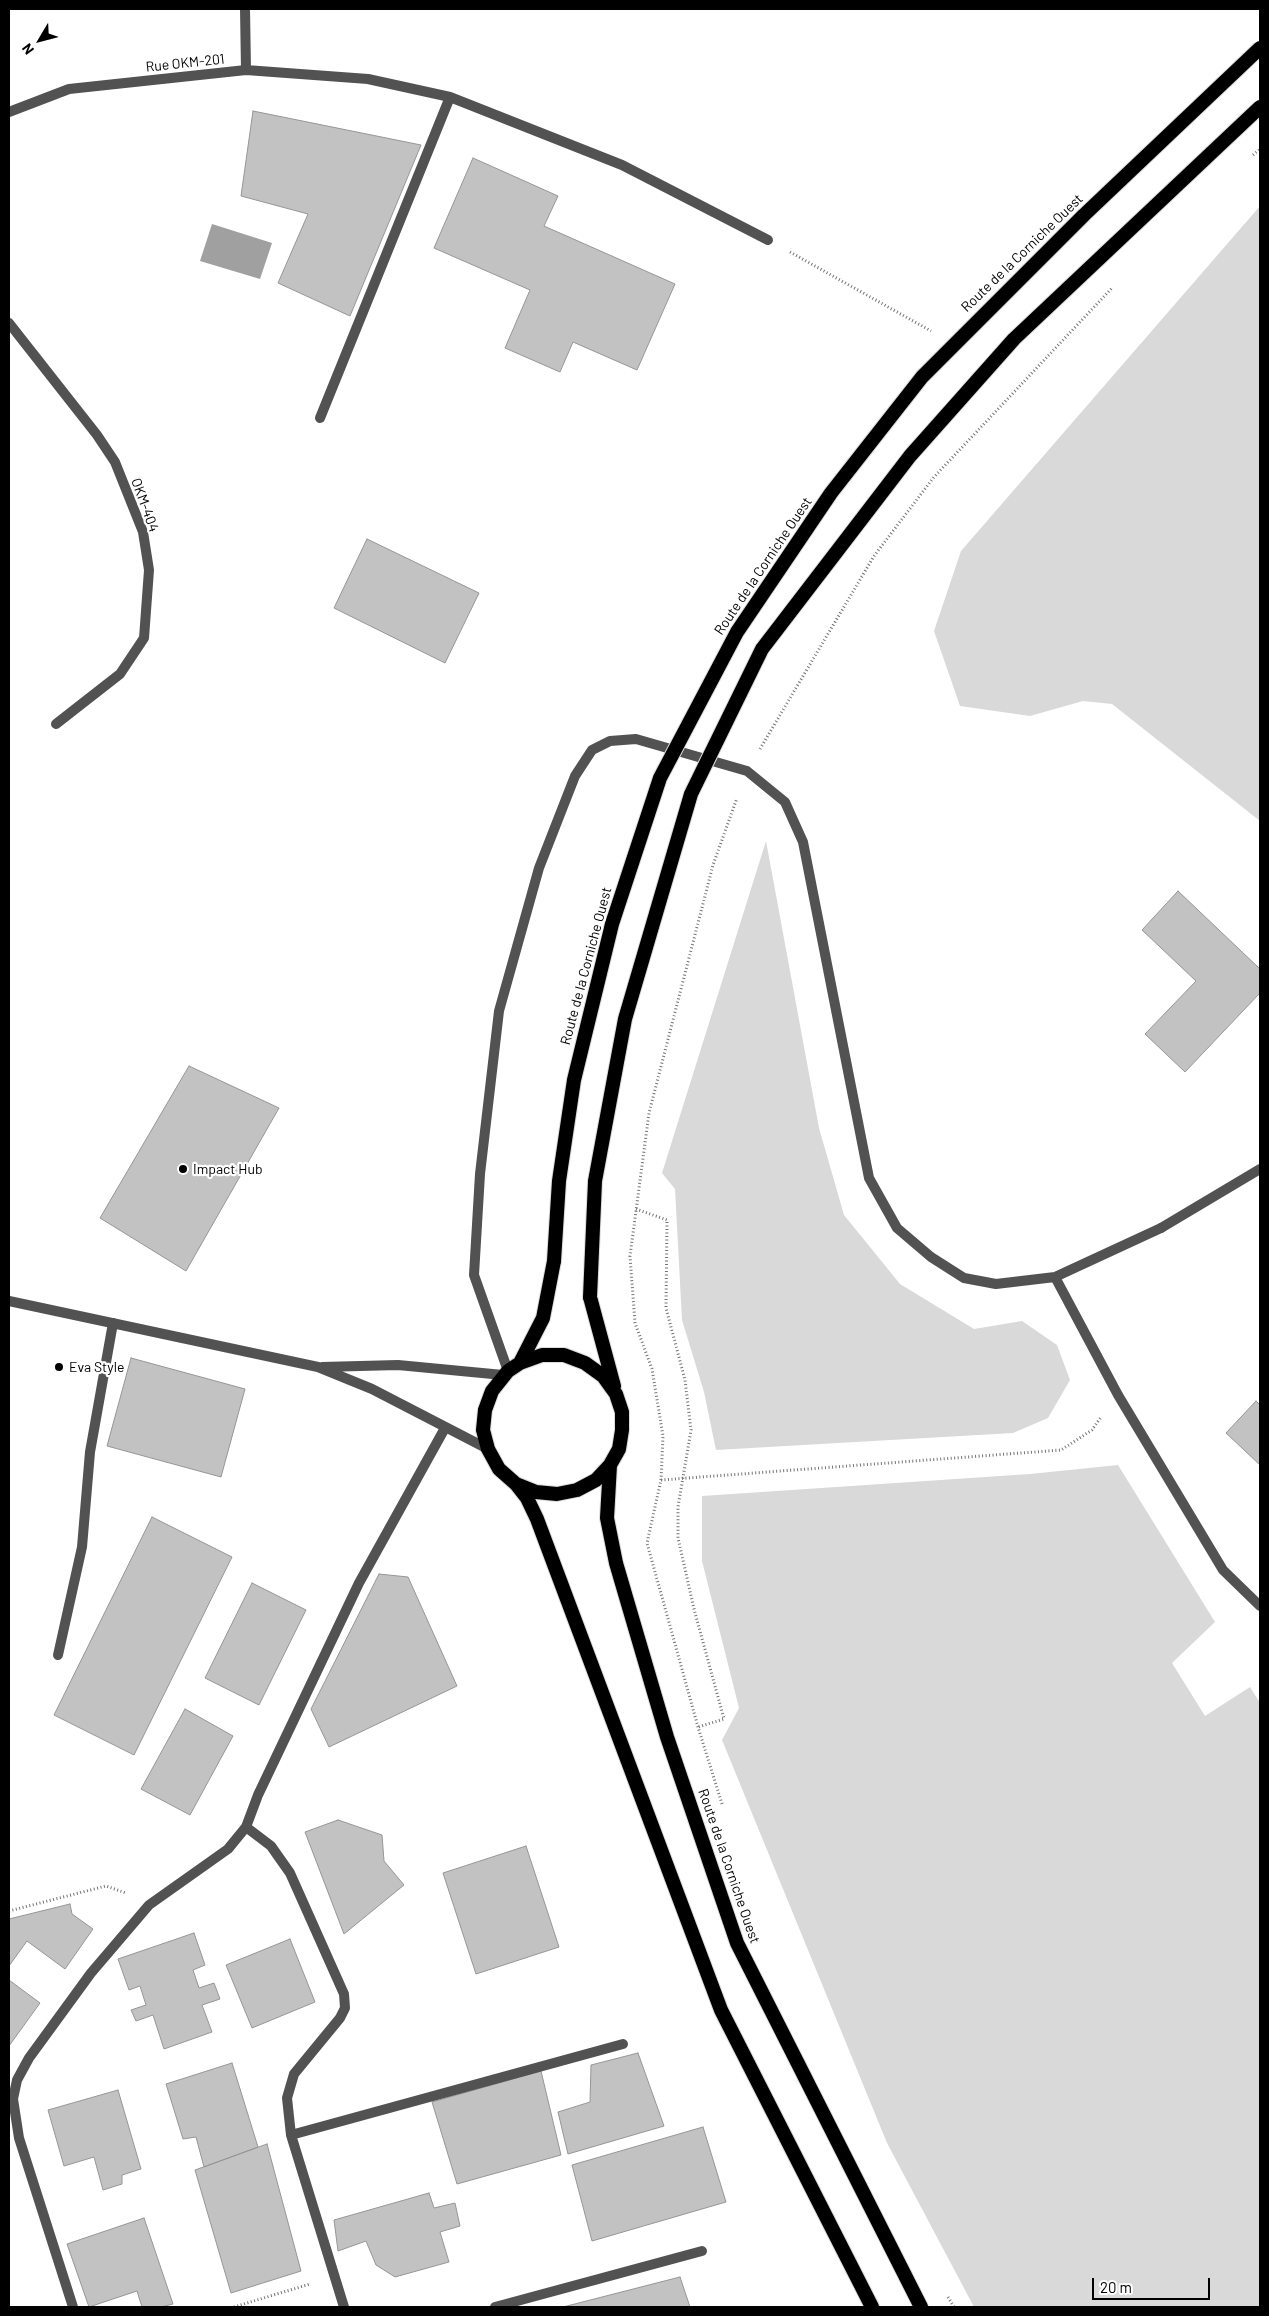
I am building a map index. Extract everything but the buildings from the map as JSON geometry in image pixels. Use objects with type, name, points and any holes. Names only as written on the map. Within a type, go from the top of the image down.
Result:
[{"type":"highway","name":"Route de la Corniche Ouest","points":[[520,1363],[543,1318],[554,1261],[560,1181],[574,1080],[612,924],[660,778],[736,632],[831,493],[922,377],[953,343],[1084,215],[1260,48]]},
{"type":"highway","points":[[516,1484],[536,1492],[557,1494],[577,1490],[596,1480],[610,1464],[619,1449],[622,1412],[590,1297],[595,1181],[625,1019],[691,794],[762,649],[910,456],[1014,339],[1260,107]]},
{"type":"highway","points":[[616,1394],[603,1376],[585,1362],[564,1355],[542,1355],[520,1363],[506,1373],[492,1390],[485,1410],[483,1430],[488,1450],[500,1469],[527,1498],[550,1551],[721,2010],[872,2307]]},
{"type":"highway","name":"Route de la Corniche Ouest","points":[[610,1464],[608,1518],[616,1563],[667,1737],[737,1943],[921,2307]]},
{"type":"street","points":[[245,9],[246,70]]},
{"type":"street","name":"Rue OKM-201","points":[[9,112],[69,89],[246,70],[368,79],[450,97],[622,166],[768,240]]},
{"type":"street","points":[[320,418],[450,97]]},
{"type":"street","name":"OKM-404","points":[[9,323],[97,435],[115,462],[143,532],[149,570],[144,638],[120,674],[56,724]]},
{"type":"street","points":[[318,1367],[398,1365],[506,1373],[474,1275],[480,1174],[499,1011],[539,868],[575,776],[592,750],[610,741],[636,739],[747,771],[785,802],[803,842],[869,1178],[897,1228],[931,1258],[964,1278],[996,1284],[1055,1277],[1161,1228],[1260,1169]]},
{"type":"street","points":[[1055,1277],[1118,1394],[1222,1570],[1260,1606]]},
{"type":"street","points":[[9,1301],[318,1367],[372,1389],[488,1450]]},
{"type":"street","points":[[58,1655],[82,1547],[90,1452],[113,1323]]},
{"type":"street","points":[[73,2307],[18,2138],[13,2099],[13,2082],[91,1973],[149,1905],[228,1849],[246,1827],[258,1795],[359,1583],[445,1428]]},
{"type":"street","points":[[246,1827],[271,1846],[290,1873],[344,1994],[345,2008],[340,2018],[294,2074],[287,2098],[291,2135],[344,2307]]},
{"type":"street","points":[[291,2135],[623,2044]]},
{"type":"street","points":[[495,2307],[702,2251]]},
{"type":"path","points":[[1246,162],[1260,149]]},
{"type":"path","points":[[768,240],[953,343]]},
{"type":"path","points":[[724,1810],[698,1728],[647,1543],[660,1480],[663,1436],[652,1369],[635,1323],[630,1256],[649,1113],[713,865],[747,771],[874,556],[934,476],[1114,286]]},
{"type":"path","points":[[636,1209],[667,1220],[666,1308],[685,1380],[691,1430],[678,1508],[678,1538],[694,1608],[724,1719],[698,1728]]},
{"type":"path","points":[[660,1480],[1061,1450],[1092,1430],[1118,1394]]},
{"type":"path","points":[[9,1911],[106,1886],[118,1888],[149,1905]]},
{"type":"path","points":[[234,2307],[335,2277]]},
{"type":"path","points":[[945,2290],[954,2307]]},
{"type":"shaded area","points":[[1260,206],[1260,821],[1112,704],[1083,701],[1030,716],[960,706],[934,631],[961,551]]},
{"type":"shaded area","points":[[212,224],[272,243],[260,279],[200,261]]},
{"type":"shaded area","points":[[766,841],[819,1128],[844,1215],[900,1284],[974,1329],[1022,1321],[1057,1345],[1070,1380],[1048,1418],[1013,1433],[716,1450],[704,1392],[682,1320],[675,1189],[662,1173]]},
{"type":"shaded area","points":[[1118,1465],[1215,1622],[1172,1663],[1205,1716],[1250,1687],[1260,1703],[1260,2307],[974,2307],[887,2143],[722,1740],[739,1708],[702,1561],[702,1496],[1030,1474]]},
{"type":"place","name":"Impact Hub","points":[[183,1169]]},
{"type":"place","name":"Eva Style","points":[[59,1367]]}]
